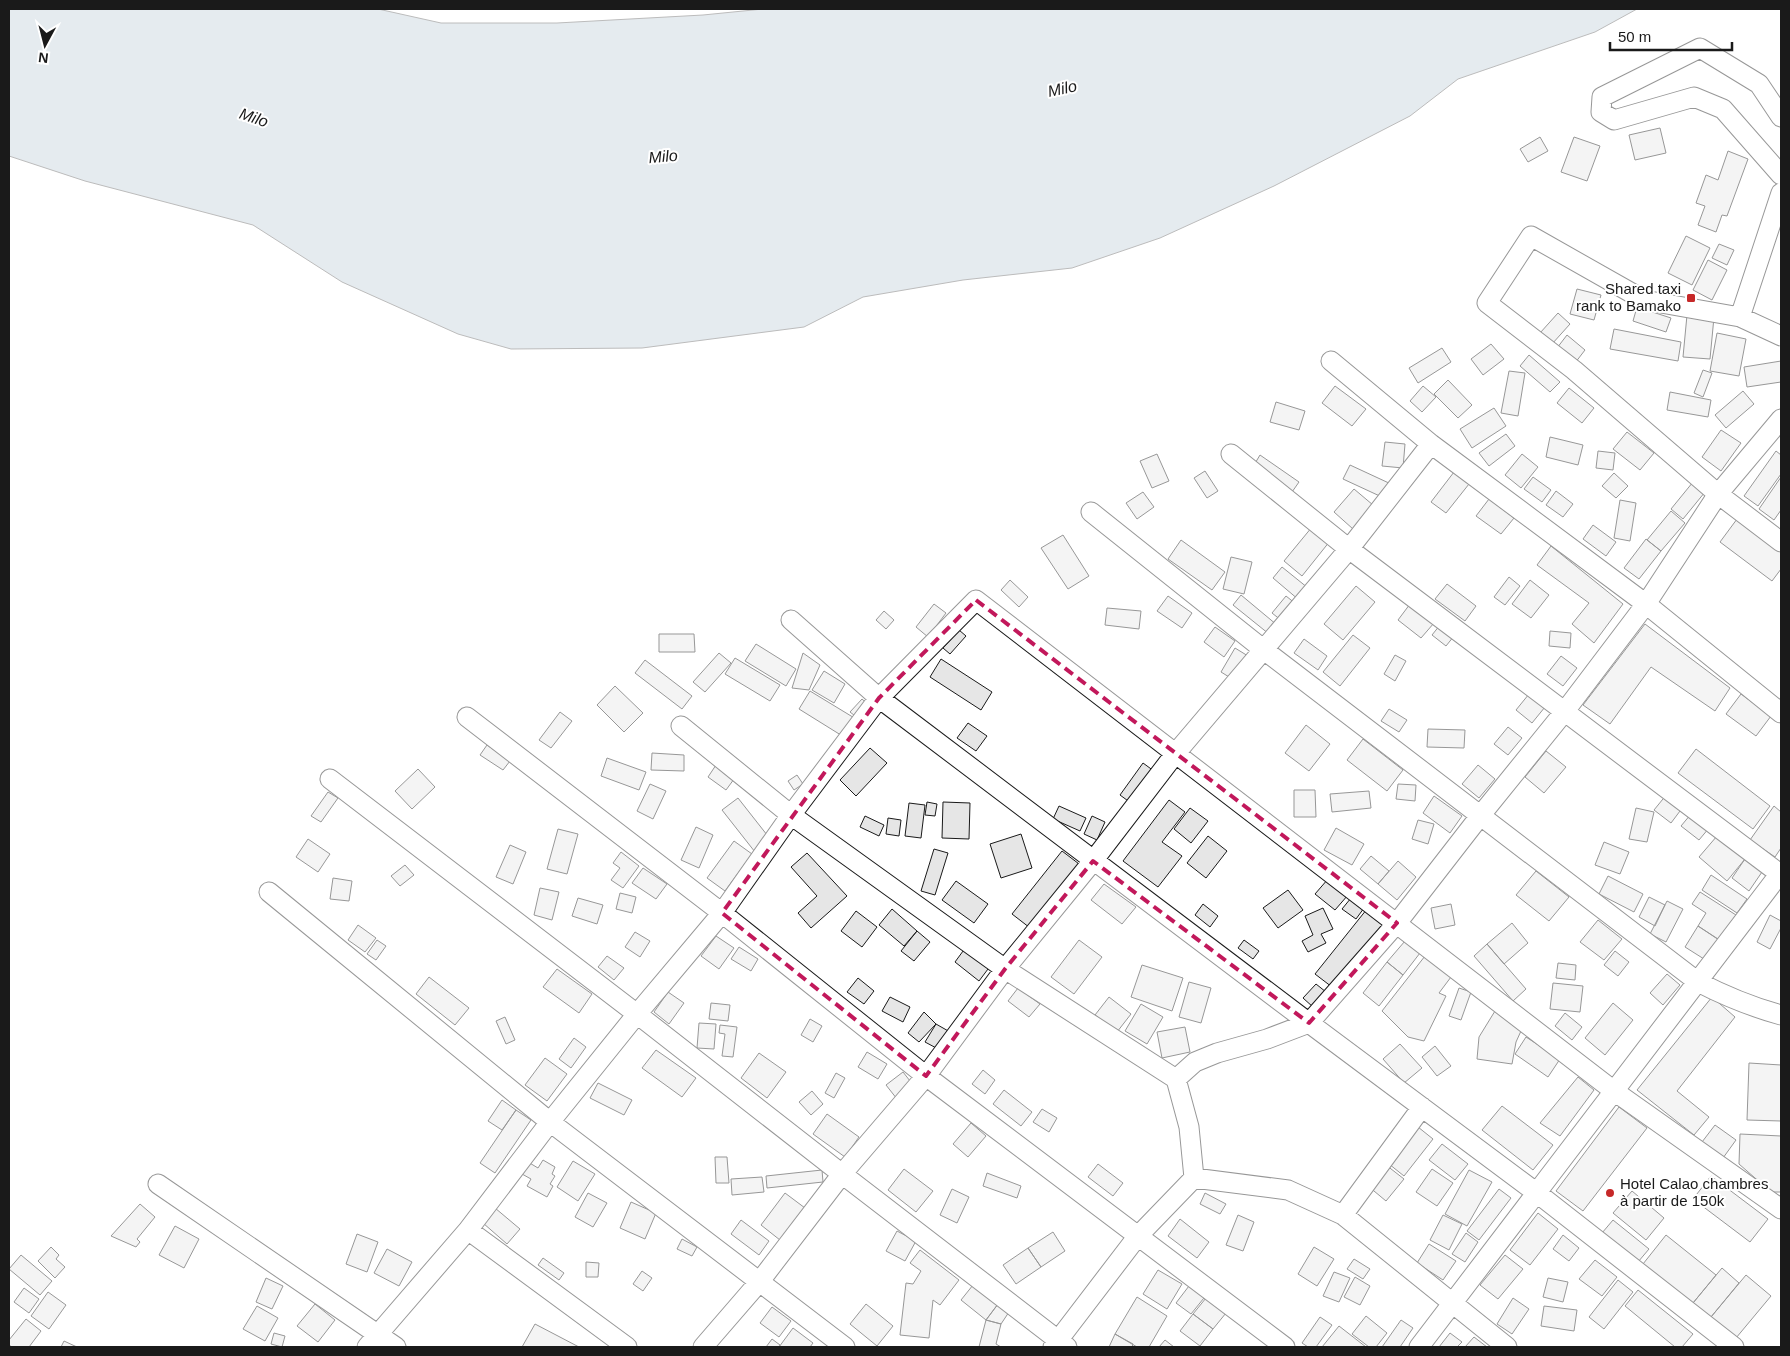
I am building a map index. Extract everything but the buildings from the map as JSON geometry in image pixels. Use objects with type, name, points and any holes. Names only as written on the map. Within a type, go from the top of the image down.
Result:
[{"type":"street","points":[[1781,117],[1759,84],[1700,48],[1602,97],[1601,112],[1614,120],[1694,97],[1723,109],[1781,175]]},
{"type":"street","points":[[1740,317],[1781,193]]},
{"type":"street","points":[[1781,336],[1740,317],[1644,300],[1531,236],[1487,303],[1574,370],[1718,494],[1781,542]]},
{"type":"street","points":[[1331,361],[1431,444],[1646,604],[1781,713]]},
{"type":"street","points":[[1176,1079],[1195,1062],[1217,1053],[1267,1039],[1309,1023],[1397,923],[1480,816],[1566,711],[1646,604],[1718,494],[1781,419]]},
{"type":"street","points":[[703,1347],[760,1281],[842,1174],[926,1076],[1005,969],[1093,861],[1175,754],[1349,549],[1431,444]]},
{"type":"street","points":[[1231,454],[1349,549],[1781,873],[1419,1347]]},
{"type":"street","points":[[1091,512],[1264,650],[1698,982],[1756,1008],[1781,1015]]},
{"type":"street","points":[[373,1341],[468,1230],[550,1122],[722,913],[791,815],[879,698],[976,600],[1614,1091],[1781,1209]]},
{"type":"street","points":[[791,620],[879,698],[1093,861],[1537,1193],[1734,1347]]},
{"type":"street","points":[[467,717],[722,913],[926,1076],[1285,1347]]},
{"type":"street","points":[[330,779],[637,1014],[1060,1345],[1137,1237],[1194,1178],[1189,1127],[1176,1079],[1005,969],[791,815],[681,726]]},
{"type":"street","points":[[269,892],[550,1122],[846,1347]]},
{"type":"street","points":[[1343,1216],[1422,1107]]},
{"type":"street","points":[[1194,1178],[1288,1190],[1343,1216],[1507,1347]]},
{"type":"street","points":[[158,1184],[373,1341],[396,1347]]},
{"type":"street","points":[[468,1230],[627,1347]]},
{"type":"highlighted area","points":[[976,600],[1397,923],[1309,1023],[1093,861],[1005,969],[926,1076],[722,913],[879,698]]},
{"type":"water","name":"Milo","points":[[9,9],[378,9],[441,23],[557,23],[703,15],[763,9],[1637,9],[1595,32],[1458,79],[1410,116],[1274,186],[1160,238],[1072,268],[963,280],[863,297],[804,327],[642,348],[511,349],[458,334],[342,282],[253,225],[85,181],[9,156]]},
{"type":"place","name":"Shared taxi rank to Bamako","points":[[1691,298]]},
{"type":"place","name":"Hotel Calao chambres à partir de 150k","points":[[1610,1193]]}]
